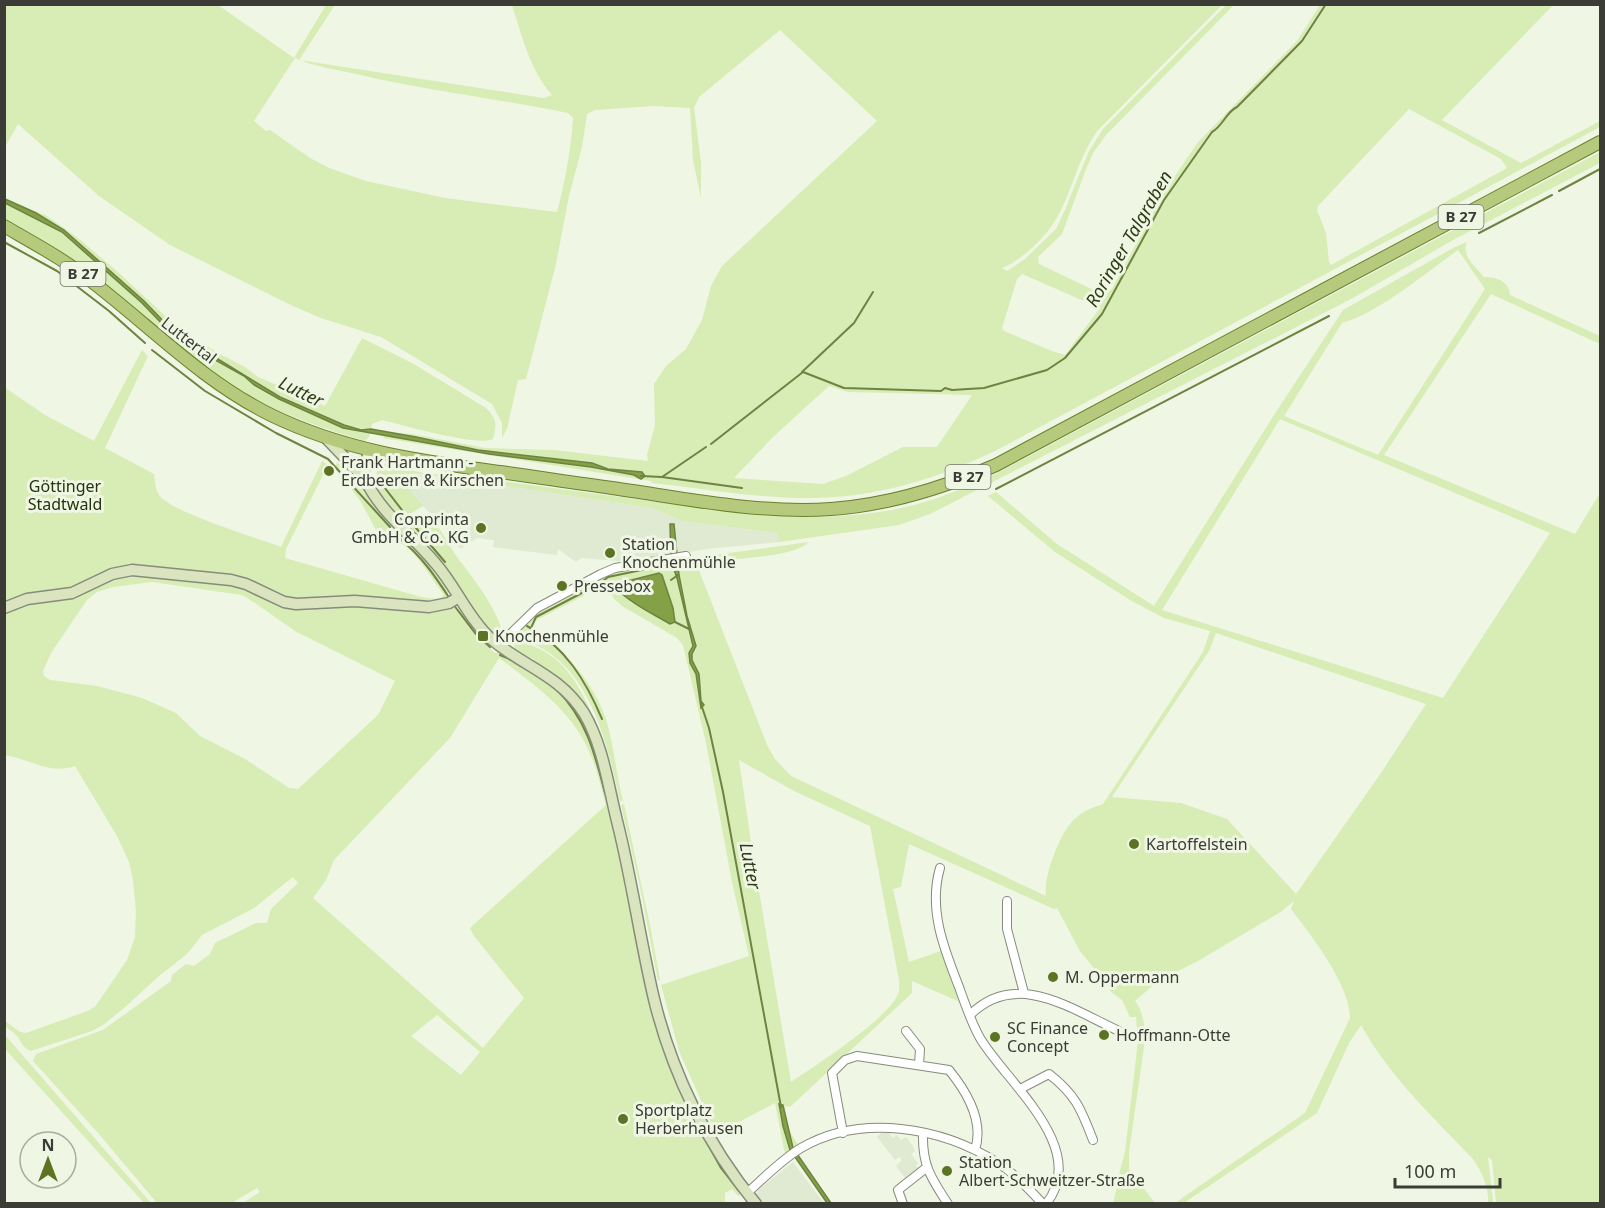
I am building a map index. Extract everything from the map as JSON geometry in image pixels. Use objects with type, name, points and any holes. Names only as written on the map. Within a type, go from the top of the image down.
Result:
[{"type":"main road","name":"B 27","points":[[370,451],[427,462],[751,507],[795,510],[830,509],[910,496],[964,479],[996,465],[1600,142]]},
{"type":"main road","name":"Luttertal","points":[[4,226],[69,265],[94,283],[173,350],[221,386],[271,415],[326,438],[370,451]]},
{"type":"street","points":[[326,438],[367,483],[381,506],[436,563],[476,623],[499,645],[554,679],[570,693],[591,727],[599,747],[628,865],[657,1011],[666,1042],[705,1131],[726,1165],[756,1203]]},
{"type":"street","points":[[367,483],[365,464],[370,451]]},
{"type":"street","points":[[499,645],[537,608],[577,586],[615,568],[683,556]]},
{"type":"street","points":[[4,608],[27,599],[72,593],[103,577],[132,570],[231,580],[246,584],[284,602],[296,604],[355,601],[429,607],[449,603],[459,597]]},
{"type":"street","points":[[747,1193],[787,1158],[818,1140],[843,1133],[884,1127],[923,1133],[975,1150],[1006,1169],[1044,1203],[1054,1194],[1059,1173],[1057,1159],[1040,1117],[981,1040],[945,951],[937,921],[935,894],[940,867]]},
{"type":"street","points":[[1007,901],[1006,929],[1024,993]]},
{"type":"street","points":[[968,1012],[986,1002],[1024,993],[1052,1000],[1119,1031]]},
{"type":"street","points":[[906,1031],[920,1049],[919,1065]]},
{"type":"street","points":[[843,1133],[832,1075],[833,1071],[845,1060],[857,1056],[950,1070],[966,1091],[978,1130],[979,1137],[975,1150]]},
{"type":"street","points":[[1020,1089],[1049,1074],[1066,1087],[1076,1101],[1093,1140]]},
{"type":"street","points":[[923,1133],[926,1168],[948,1203]]},
{"type":"street","points":[[903,1203],[898,1190],[926,1168]]},
{"type":"shaded area","points":[[5,199],[36,213],[64,230],[144,301],[174,332],[280,397],[344,425],[478,450],[592,463],[608,469],[642,472],[645,476],[641,479],[634,475],[591,467],[489,454],[343,428],[279,399],[254,385],[244,376],[185,343],[62,232],[5,203]]},
{"type":"shaded area","points":[[409,473],[652,508],[683,521],[779,533],[779,542],[707,549],[633,562],[581,558],[576,562],[558,549],[557,555],[499,548],[493,547],[494,540],[477,538],[460,549],[449,531],[416,500],[399,478],[402,474]]},
{"type":"shaded area","points":[[670,524],[674,524],[679,575],[696,646],[692,660],[699,674],[701,701],[704,705],[701,708],[696,674],[690,663],[689,653],[693,646],[671,561]]},
{"type":"shaded area","points":[[659,573],[662,575],[673,608],[675,622],[670,624],[637,605],[619,591],[619,583]]},
{"type":"shaded area","points":[[779,1104],[783,1105],[793,1148],[831,1203],[827,1203],[790,1150]]},
{"type":"shaded area","points":[[881,1133],[889,1133],[893,1138],[897,1135],[901,1140],[906,1137],[913,1146],[915,1151],[911,1154],[918,1163],[916,1165],[919,1169],[906,1179],[896,1166],[902,1160],[899,1157],[895,1160],[877,1137]]},
{"type":"shaded area","points":[[793,1162],[824,1203],[764,1203],[757,1195],[758,1190]]},
{"type":"green space","points":[[5,5],[218,5],[294,58],[326,5],[335,5],[299,60],[295,58],[254,121],[310,158],[329,168],[366,181],[445,198],[557,212],[571,142],[573,118],[568,113],[387,81],[301,60],[544,98],[552,95],[532,64],[512,5],[1222,5],[1097,131],[1052,225],[1026,253],[1002,268],[1007,271],[1025,259],[1056,229],[1088,153],[1103,129],[1226,5],[1234,5],[1106,135],[1093,153],[1062,234],[1038,257],[1039,264],[1104,295],[1112,289],[1162,195],[1198,142],[1297,41],[1320,5],[1553,5],[1442,120],[1521,163],[1600,121],[1600,127],[995,451],[952,470],[908,484],[862,494],[815,498],[754,495],[652,483],[651,481],[383,438],[386,432],[412,434],[485,448],[554,450],[648,461],[647,455],[655,425],[654,384],[666,366],[686,349],[702,320],[711,286],[722,266],[877,121],[780,30],[699,97],[694,108],[701,162],[701,198],[693,160],[690,108],[654,106],[595,110],[587,114],[556,264],[526,379],[518,380],[507,429],[502,438],[502,423],[492,404],[381,337],[321,318],[293,306],[170,245],[99,196],[18,124],[5,147]],"holes":[[[1409,109],[1501,159],[1507,168],[1331,265],[1326,233],[1317,210],[1318,206]],[[1022,274],[1100,308],[1065,355],[1004,331],[1002,328],[1017,279]],[[829,386],[848,392],[972,395],[937,447],[903,447],[846,476],[823,484],[734,478],[774,436]]]},
{"type":"green space","points":[[1600,152],[1600,163],[1453,240],[1353,298],[930,514],[899,525],[779,542],[778,533],[683,521],[652,508],[447,477],[413,474],[402,474],[399,478],[423,506],[410,514],[399,517],[384,502],[378,488],[378,467],[386,463],[430,474],[448,474],[755,515],[846,516],[891,510],[935,499],[999,472]]},
{"type":"green space","points":[[5,198],[47,216],[78,238],[119,273],[178,328],[258,377],[325,406],[362,338],[412,363],[486,408],[495,422],[493,439],[485,441],[457,438],[382,420],[372,424],[369,437],[365,441],[265,404],[234,387],[197,361],[83,267],[5,219]]},
{"type":"green space","points":[[1467,242],[1466,252],[1474,265],[1484,277],[1497,279],[1504,283],[1510,295],[1600,336],[1600,344],[1491,294],[1384,455],[1575,534],[1600,493],[1600,1203],[1496,1203],[1492,1160],[1488,1157],[1493,1201],[1488,1203],[1484,1180],[1473,1159],[1398,1079],[1361,1025],[1349,1043],[1317,1113],[1184,1203],[1175,1203],[1305,1113],[1350,1018],[1344,991],[1337,976],[1291,909],[1294,901],[1282,911],[1198,961],[1158,981],[1135,1001],[1143,1019],[1145,1040],[1129,1152],[1129,1169],[1155,1203],[1113,1203],[1118,1183],[1127,1185],[1128,1182],[1121,1179],[1119,1174],[1125,1152],[1138,1041],[1136,1017],[1130,1017],[1122,1000],[1110,991],[1080,951],[1057,908],[1054,909],[909,844],[901,887],[893,889],[909,962],[941,951],[960,1002],[912,981],[912,993],[790,1107],[784,1106],[789,1130],[798,1145],[785,1154],[775,1103],[716,1134],[679,1051],[661,985],[749,956],[732,882],[706,743],[683,645],[677,638],[622,606],[614,599],[606,584],[535,621],[531,628],[566,656],[585,679],[600,705],[611,739],[623,801],[620,801],[601,730],[580,686],[566,667],[547,652],[525,640],[556,660],[572,677],[584,698],[597,730],[534,659],[517,652],[513,644],[514,636],[538,611],[606,575],[670,561],[809,542],[801,548],[774,555],[700,563],[700,573],[767,745],[775,759],[791,776],[1046,896],[1050,866],[1065,831],[1081,814],[1103,804],[1203,652],[1210,631],[1164,618],[1130,600],[1055,552],[988,496],[996,492],[1057,544],[1154,606],[1343,310]],"holes":[[[1458,250],[1485,289],[1378,455],[1284,416],[1342,323],[1371,311]],[[1280,419],[1550,533],[1443,698],[1162,610]],[[658,573],[662,575],[675,619],[630,602],[643,578]],[[1216,633],[1426,704],[1381,773],[1296,894],[1227,819],[1181,803],[1112,797],[1209,651]],[[739,760],[794,791],[870,826],[899,980],[898,994],[880,1016],[850,1041],[791,1082],[752,849]]]},
{"type":"green space","name":"Göttinger Stadtwald","points":[[142,350],[148,356],[105,448],[154,474],[156,489],[168,503],[198,517],[281,547],[322,461],[328,465],[286,549],[285,558],[421,597],[433,599],[442,597],[444,595],[424,566],[406,546],[394,541],[381,540],[398,531],[435,568],[449,591],[446,600],[425,604],[355,595],[290,600],[266,590],[156,568],[5,604],[4,387],[45,415],[94,441]]},
{"type":"green space","points":[[337,462],[344,469],[350,468],[353,471],[368,497],[393,526],[389,532],[381,534],[377,532],[361,502],[335,467]]},
{"type":"green space","points":[[415,518],[430,519],[445,537],[490,604],[502,633],[490,632],[406,526],[408,521]]},
{"type":"green space","points":[[134,574],[230,584],[267,598],[432,612],[456,608],[490,644],[492,651],[496,653],[499,651],[561,691],[583,719],[596,752],[664,1043],[742,1190],[741,1194],[738,1196],[732,1189],[725,1193],[725,1204],[243,1203],[260,1192],[257,1188],[232,1203],[157,1203],[33,1061],[36,1054],[103,1030],[171,981],[172,975],[186,964],[194,966],[210,954],[215,943],[256,923],[267,923],[271,909],[298,883],[293,877],[254,908],[202,935],[187,954],[124,1008],[92,1031],[31,1051],[24,1047],[16,1035],[5,1026],[4,1020],[20,1032],[26,1033],[95,1007],[127,960],[135,937],[136,911],[129,862],[117,836],[75,766],[48,768],[5,755],[5,612],[117,576]],"holes":[[[152,582],[242,595],[295,631],[395,681],[378,715],[298,789],[289,788],[245,759],[200,736],[176,713],[142,698],[97,686],[50,680],[44,676],[43,671],[51,653],[87,600],[97,592],[113,587]],[[499,658],[552,701],[575,726],[584,740],[598,774],[606,805],[470,928],[524,998],[483,1048],[313,898],[326,880],[334,860],[450,738]],[[437,1015],[480,1052],[461,1075],[411,1036]]]},
{"type":"green space","points":[[624,804],[651,930],[660,980],[658,981],[621,805]]},
{"type":"green space","points":[[5,1035],[151,1203],[144,1203],[5,1049]]},
{"type":"waterway","name":"Roringer Talgraben","points":[[711,444],[803,372],[844,388],[941,391],[945,388],[952,390],[984,388],[1047,370],[1065,358],[1102,314],[1164,200],[1212,132],[1302,41],[1326,4]]},
{"type":"waterway","points":[[1559,191],[1600,169]]},
{"type":"waterway","points":[[1479,233],[1552,195]]},
{"type":"waterway","points":[[4,242],[57,271],[109,311],[145,343]]},
{"type":"waterway","points":[[802,372],[854,323],[873,292]]},
{"type":"waterway","points":[[996,489],[1329,316]]},
{"type":"waterway","points":[[152,350],[205,391],[276,433],[328,459],[390,527]]},
{"type":"waterway","name":"Roringer Talgraben","points":[[641,476],[662,477],[706,447]]},
{"type":"waterway","points":[[662,477],[742,488]]},
{"type":"waterway","points":[[378,483],[381,483],[405,514]]},
{"type":"waterway","points":[[411,522],[445,562]]},
{"type":"waterway","points":[[398,537],[427,566],[450,599]]},
{"type":"waterway","points":[[531,628],[536,617],[608,577],[675,563]]},
{"type":"waterway","name":"Lutter","points":[[671,580],[678,575]]},
{"type":"waterway","points":[[453,604],[475,633],[490,647]]},
{"type":"waterway","points":[[675,622],[689,629]]},
{"type":"waterway","points":[[527,626],[552,644],[573,666],[589,691],[602,719]]},
{"type":"waterway","points":[[500,655],[514,661]]},
{"type":"waterway","points":[[556,689],[582,724],[593,751],[605,793]]},
{"type":"waterway","name":"Lutter","points":[[701,704],[709,728],[723,792],[781,1107]]},
{"type":"waterway","points":[[701,1132],[721,1168],[739,1191]]},
{"type":"place","name":"Frank Hartmann - Erdbeeren & Kirschen","points":[[329,471]]},
{"type":"place","name":"Conprinta GmbH & Co. KG","points":[[481,528]]},
{"type":"place","name":"Station Knochenmühle","points":[[610,553]]},
{"type":"place","name":"Pressebox","points":[[562,586]]},
{"type":"place","name":"Knochenmühle","points":[[483,636]]},
{"type":"place","name":"Kartoffelstein","points":[[1134,844]]},
{"type":"place","name":"M. Oppermann","points":[[1053,977]]},
{"type":"place","name":"Hoffmann-Otte","points":[[1104,1035]]},
{"type":"place","name":"SC Finance Concept","points":[[995,1037]]},
{"type":"place","name":"Sportplatz Herberhausen","points":[[623,1119]]},
{"type":"place","name":"Station Albert-Schweitzer-Straße","points":[[947,1171]]}]
